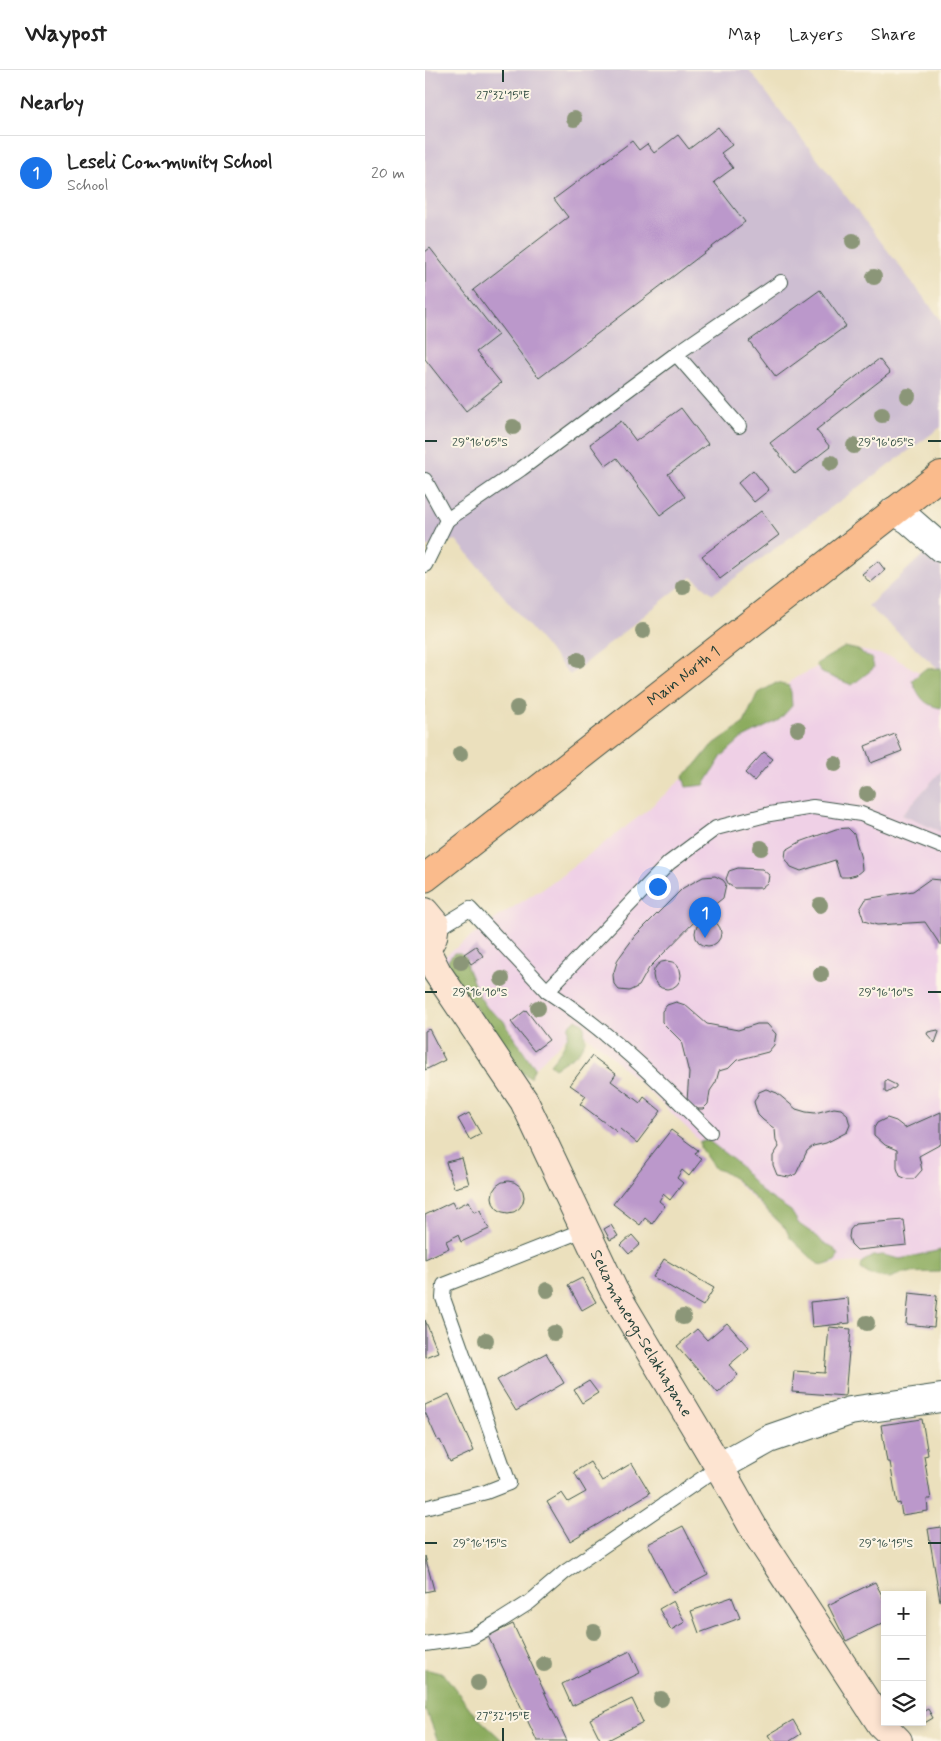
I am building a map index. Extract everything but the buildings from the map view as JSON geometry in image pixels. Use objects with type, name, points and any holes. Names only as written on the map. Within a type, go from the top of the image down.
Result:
[{"type":"main road","name":"Main North 1","points":[[425,878],[941,475]]},
{"type":"street","points":[[894,510],[909,520],[941,548]]},
{"type":"street","name":"Sekamaneng-Selakhapane","points":[[430,918],[433,937],[426,950],[437,972],[524,1101],[614,1291],[757,1534],[881,1724],[896,1740]]},
{"type":"street","points":[[719,1467],[769,1439],[851,1411],[941,1398]]},
{"type":"lane","points":[[425,565],[447,520],[521,469],[676,354],[781,282]]},
{"type":"lane","points":[[676,354],[739,426]]},
{"type":"lane","points":[[425,480],[447,520]]},
{"type":"lane","points":[[547,991],[669,863],[716,828],[771,814],[813,807],[861,814],[941,846]]},
{"type":"lane","points":[[430,918],[447,923],[470,909],[547,991],[569,1005],[653,1075],[710,1132]]},
{"type":"lane","points":[[425,1508],[486,1492],[509,1483],[443,1298],[444,1285],[586,1229]]},
{"type":"lane","points":[[425,1644],[472,1637],[500,1621],[530,1602],[565,1572],[719,1467]]},
{"type":"shaded area","points":[[425,70],[749,70],[941,320],[941,427],[713,594],[692,577],[570,675],[456,540],[425,547]]},
{"type":"shaded area","points":[[925,553],[941,565],[941,671],[868,606]]},
{"type":"shaded area","points":[[845,647],[893,657],[941,685],[941,771],[902,815],[941,832],[941,1255],[825,1265],[746,1192],[689,1130],[606,1051],[576,1028],[531,1072],[442,958],[498,917],[557,879],[645,812],[795,678],[837,657]]},
{"type":"shaded area","points":[[941,771],[941,832],[902,815]]},
{"type":"green space","points":[[845,647],[858,650],[872,659],[874,668],[852,685],[822,673],[816,664]]},
{"type":"green space","points":[[941,668],[941,708],[930,705],[922,699],[912,680],[925,669]]},
{"type":"green space","points":[[776,683],[789,686],[792,706],[779,720],[741,739],[722,756],[704,785],[686,787],[683,776],[695,766],[711,746],[744,723],[757,694]]},
{"type":"green space","points":[[454,953],[460,953],[466,957],[467,967],[479,996],[488,1009],[503,1020],[535,1067],[530,1078],[517,1069],[447,965]]},
{"type":"green space","points":[[576,1019],[584,1024],[585,1041],[578,1053],[555,1068],[550,1064],[567,1038],[569,1026]]},
{"type":"green space","points":[[700,1141],[709,1141],[736,1162],[762,1192],[791,1211],[799,1224],[818,1237],[823,1243],[833,1247],[838,1255],[836,1261],[825,1265],[818,1264],[790,1238],[786,1229],[735,1179],[715,1169],[700,1148]]},
{"type":"green space","points":[[941,1250],[941,1272],[903,1273],[890,1278],[870,1275],[861,1269],[862,1262],[873,1256],[883,1255],[900,1259]]},
{"type":"green space","points":[[425,1669],[444,1674],[474,1714],[503,1741],[438,1741],[425,1711]]},
{"type":"place","name":"Leseli Community School","points":[[705,938]]}]
